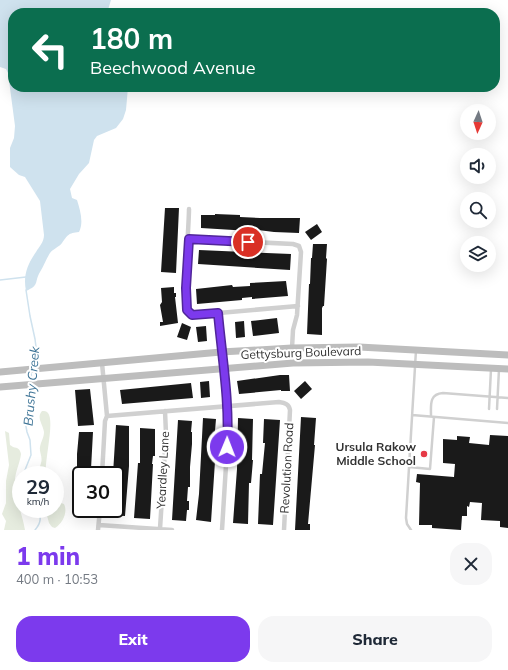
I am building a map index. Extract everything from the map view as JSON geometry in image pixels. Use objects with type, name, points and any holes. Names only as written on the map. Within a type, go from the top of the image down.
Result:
[{"type":"street","points":[[189,209],[186,288],[187,310],[189,313],[196,315],[298,306]]},
{"type":"street","points":[[189,239],[293,244],[299,246],[301,252],[298,306],[293,330],[292,348]]},
{"type":"street","points":[[218,313],[228,433],[222,530]]},
{"type":"street","name":"Gettysburg Boulevard","points":[[0,372],[221,352],[292,348],[359,347],[508,354]]},
{"type":"street","name":"Gettysburg Boulevard","points":[[0,387],[293,363],[368,362],[508,369]]},
{"type":"street","points":[[102,363],[107,416],[105,421],[102,466]]},
{"type":"street","name":"Revolution Road","points":[[226,407],[279,402],[289,406],[290,415],[284,530]]},
{"type":"street","points":[[107,416],[226,407]]},
{"type":"street","name":"Yeardley Lane","points":[[160,529],[166,434],[165,412]]},
{"type":"street","points":[[99,518],[98,528],[172,530]]},
{"type":"lane","points":[[411,530],[407,524],[406,518],[416,350]]},
{"type":"lane","points":[[490,408],[491,368]]},
{"type":"lane","points":[[497,409],[499,369]]},
{"type":"lane","points":[[409,467],[430,469],[432,401],[437,393],[508,398]]},
{"type":"lane","points":[[412,415],[508,423]]},
{"type":"shaded area","points":[[42,411],[45,411],[48,413],[50,418],[50,433],[46,466],[40,466],[41,461],[40,447],[44,434],[40,414]]},
{"type":"shaded area","points":[[5,431],[9,433],[10,445],[18,449],[21,454],[18,466],[12,466],[12,518],[22,518],[25,530],[4,530],[6,521],[2,514],[6,503],[6,481],[9,465]]},
{"type":"shaded area","points":[[48,518],[63,518],[55,528],[49,523]]},
{"type":"water","points":[[0,0],[111,0],[109,8],[8,8],[8,73],[6,69],[0,67]]},
{"type":"water","points":[[11,92],[128,92],[126,110],[123,119],[116,128],[97,136],[94,140],[89,163],[79,174],[70,189],[72,198],[77,200],[80,212],[81,224],[79,232],[69,235],[51,252],[38,275],[35,285],[26,291],[26,271],[30,261],[44,238],[44,235],[40,201],[25,177],[19,175],[10,167],[10,148],[14,138],[15,126]]},
{"type":"building","points":[[165,208],[179,208],[176,273],[161,272]]},
{"type":"building","points":[[201,215],[240,215],[240,217],[260,218],[300,218],[299,233],[250,229],[250,231],[201,228]]},
{"type":"building","points":[[317,224],[322,232],[311,240],[305,232]]},
{"type":"building","points":[[313,244],[327,244],[324,306],[322,308],[322,335],[307,334],[309,284]]},
{"type":"building","points":[[199,250],[291,254],[290,270],[198,264]]},
{"type":"building","points":[[286,281],[288,296],[252,299],[252,297],[242,298],[242,300],[197,304],[196,289],[232,285],[233,287],[250,286],[250,283]]},
{"type":"building","points":[[174,287],[174,293],[176,293],[175,297],[178,323],[160,326],[160,322],[163,322],[160,305],[162,302],[161,288]]},
{"type":"building","points":[[277,318],[279,333],[253,336],[251,321]]},
{"type":"building","points":[[244,321],[245,337],[236,338],[235,322]]},
{"type":"building","points":[[182,323],[191,327],[187,340],[177,337]]},
{"type":"building","points":[[206,326],[207,341],[198,342],[196,327]]},
{"type":"building","points":[[289,375],[290,391],[281,390],[239,394],[237,381]]},
{"type":"building","points":[[209,381],[210,397],[201,398],[200,382]]},
{"type":"building","points":[[305,381],[312,389],[301,399],[294,391]]},
{"type":"building","points":[[191,383],[193,398],[122,404],[120,390]]},
{"type":"building","points":[[90,389],[94,425],[78,426],[75,390]]},
{"type":"building","points":[[301,417],[316,418],[308,524],[310,524],[310,530],[295,530]]},
{"type":"building","points":[[203,418],[216,419],[215,431],[217,431],[211,522],[196,520],[199,494]]},
{"type":"building","points":[[238,418],[253,419],[253,460],[251,483],[249,483],[248,524],[233,523],[237,469]]},
{"type":"building","points":[[264,419],[280,420],[273,525],[258,524],[260,474],[262,474],[265,443],[263,443]]},
{"type":"building","points":[[178,420],[192,421],[190,487],[188,487],[187,501],[189,501],[189,510],[187,510],[186,521],[172,520]]},
{"type":"building","points":[[116,425],[129,426],[129,466],[125,516],[124,466],[113,466]]},
{"type":"building","points":[[140,428],[155,429],[155,456],[153,456],[152,464],[150,519],[134,518],[138,463],[140,463]]},
{"type":"building","points":[[79,432],[93,432],[91,466],[77,466]]},
{"type":"building","points":[[490,435],[508,436],[508,528],[500,527],[500,521],[481,520],[482,503],[470,502],[469,507],[467,506],[467,516],[462,516],[461,530],[432,528],[432,525],[419,525],[420,483],[416,482],[417,474],[454,477],[455,464],[443,463],[443,439],[457,440],[457,436],[470,437],[469,443],[489,445]]},
{"type":"waterway","points":[[0,280],[26,277]]},
{"type":"waterway","name":"Brushy Creek","points":[[26,290],[36,347],[31,366]]},
{"type":"waterway","name":"Brushy Creek","points":[[31,372],[32,382]]},
{"type":"waterway","name":"Brushy Creek","points":[[27,466],[31,455],[30,440],[25,421],[30,405],[32,386]]},
{"type":"waterway","name":"Brushy Creek","points":[[35,530],[39,525],[40,518]]},
{"type":"place","name":"Ursula Rakow Middle School","points":[[424,454]]},
{"type":"route","points":[[227,447],[228,433],[218,313],[192,315],[187,310],[186,288],[189,239],[248,242]]}]
